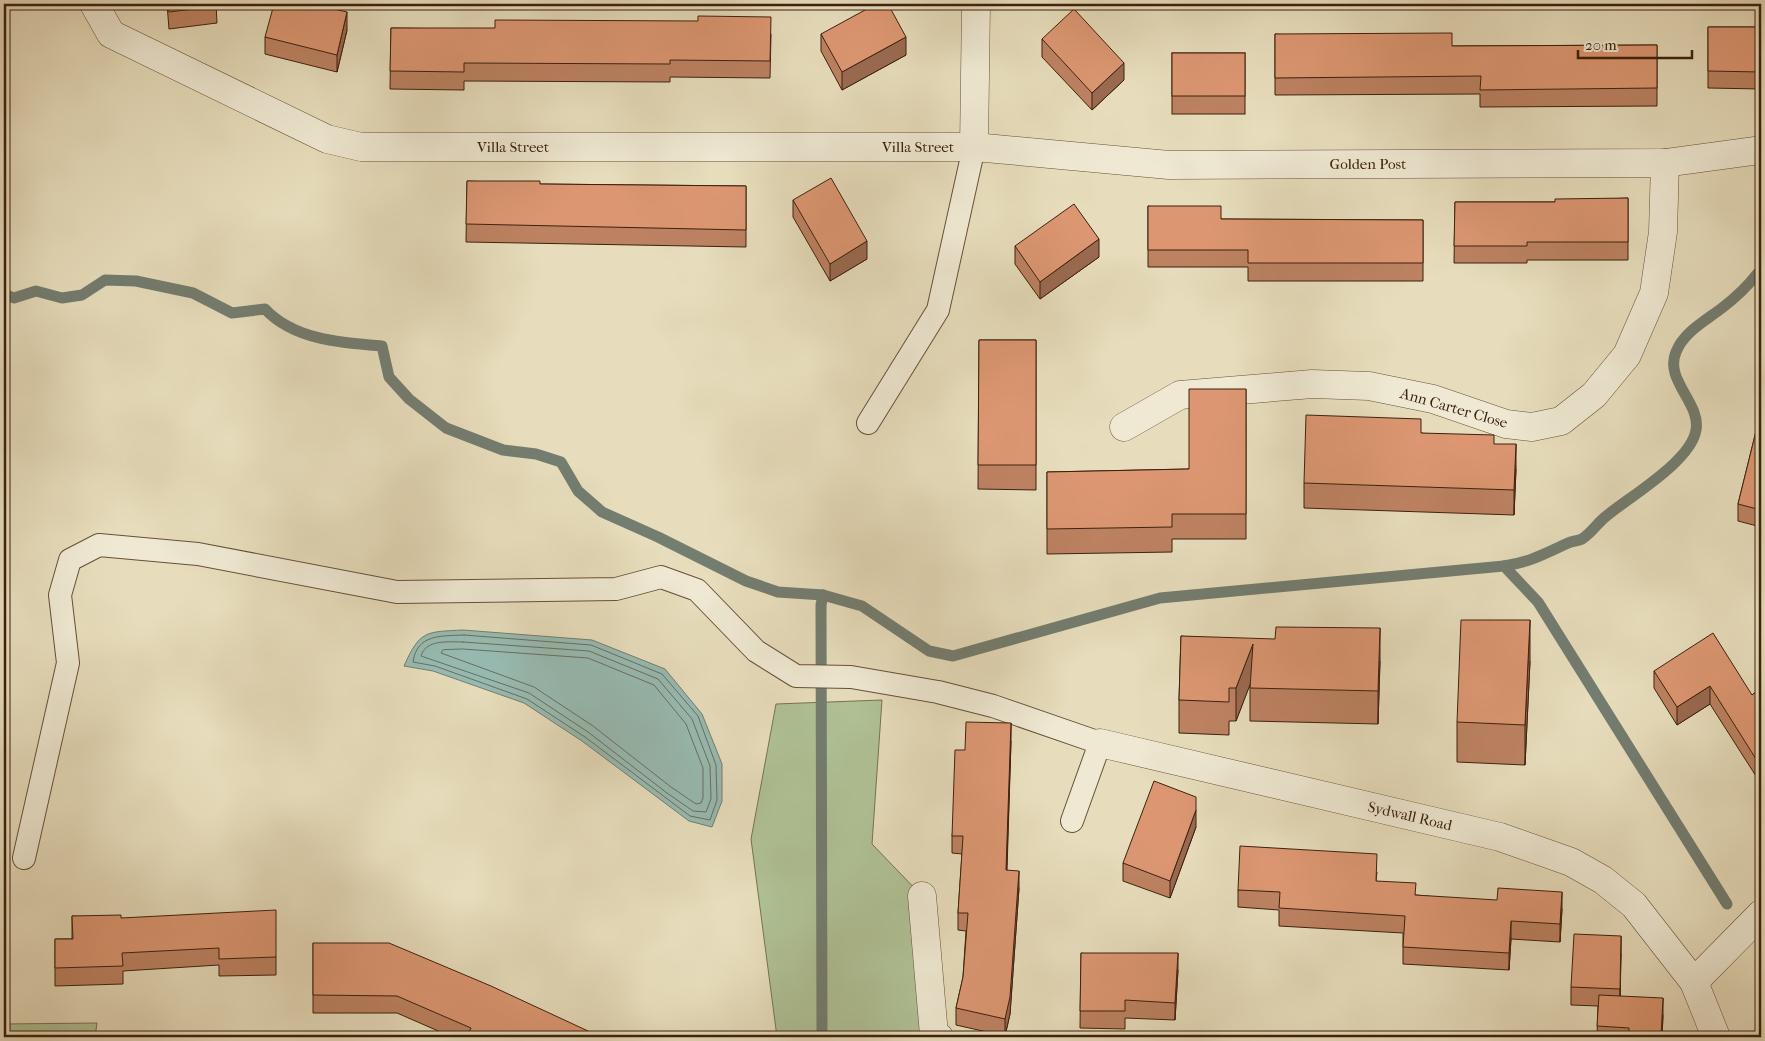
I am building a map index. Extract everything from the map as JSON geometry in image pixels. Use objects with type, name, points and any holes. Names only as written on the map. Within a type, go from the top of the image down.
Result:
[{"type":"street","name":"Villa Street","points":[[94,4],[110,34],[327,139],[361,147],[974,147]]},
{"type":"street","points":[[974,147],[976,4]]},
{"type":"street","name":"Golden Post","points":[[974,147],[1169,165],[1665,163],[1761,150]]},
{"type":"street","name":"Ann Carter Close","points":[[1124,427],[1180,395],[1312,384],[1369,386],[1433,399],[1506,424],[1532,428],[1561,421],[1594,395],[1627,355],[1654,293],[1663,232],[1665,163]]},
{"type":"street","name":"Sydwall Road","points":[[1100,743],[1500,837],[1571,862],[1604,880],[1634,905],[1694,982],[1716,1037]]},
{"type":"street","points":[[922,896],[934,1035],[939,1037]]},
{"type":"street","points":[[1694,982],[1761,914]]},
{"type":"lane","points":[[868,423],[938,310],[974,147]]},
{"type":"lane","points":[[24,858],[68,663],[60,595],[70,560],[99,545],[198,554],[396,592],[616,589],[660,577],[698,590],[756,651],[796,676],[847,677],[938,692],[993,706],[1100,743],[1072,821]]},
{"type":"green space","points":[[882,700],[872,844],[922,896],[930,1037],[777,1037],[751,839],[776,704]]},
{"type":"green space","points":[[97,1023],[95,1037],[4,1037],[4,1024]]},
{"type":"water","points":[[463,630],[592,640],[665,669],[702,714],[722,764],[722,801],[712,827],[689,821],[582,741],[524,703],[433,671],[404,666],[415,645],[426,635],[440,631]]},
{"type":"building","points":[[168,4],[216,4],[217,6],[169,12]]},
{"type":"building","points":[[274,4],[313,4],[347,12],[337,55],[265,37]]},
{"type":"building","points":[[876,4],[888,4],[906,37],[842,72],[821,34]]},
{"type":"building","points":[[1074,9],[1124,63],[1092,93],[1042,39]]},
{"type":"building","points":[[698,16],[771,17],[770,61],[670,60],[670,64],[464,63],[464,72],[390,71],[391,28],[495,28],[495,20],[698,21]]},
{"type":"building","points":[[1708,27],[1761,27],[1761,72],[1708,71]]},
{"type":"building","points":[[1452,33],[1452,46],[1657,45],[1657,88],[1480,90],[1481,76],[1275,78],[1275,34]]},
{"type":"building","points":[[1172,53],[1245,53],[1245,96],[1172,96]]},
{"type":"building","points":[[831,178],[867,241],[830,264],[793,200]]},
{"type":"building","points":[[467,181],[540,181],[540,184],[746,186],[746,230],[466,224]]},
{"type":"building","points":[[1628,198],[1628,242],[1527,242],[1527,246],[1454,246],[1455,202],[1555,202],[1555,199]]},
{"type":"building","points":[[1074,204],[1099,239],[1040,282],[1015,246]]},
{"type":"building","points":[[1148,206],[1221,206],[1221,219],[1423,220],[1423,263],[1248,263],[1248,250],[1148,250]]},
{"type":"building","points":[[979,340],[1036,340],[1036,465],[978,465]]},
{"type":"building","points":[[1189,389],[1246,389],[1246,514],[1172,514],[1172,527],[1047,529],[1047,472],[1189,469]]},
{"type":"building","points":[[1761,411],[1761,510],[1738,504]]},
{"type":"building","points":[[1306,415],[1421,419],[1421,433],[1494,435],[1494,444],[1516,444],[1514,490],[1304,483]]},
{"type":"building","points":[[1461,620],[1530,620],[1525,725],[1457,722]]},
{"type":"building","points":[[1276,627],[1380,628],[1378,691],[1250,688],[1253,644],[1236,688],[1229,688],[1229,702],[1179,700],[1181,636],[1275,639]]},
{"type":"building","points":[[1713,633],[1752,695],[1761,688],[1761,767],[1710,686],[1677,707],[1654,671]]},
{"type":"building","points":[[966,722],[1011,723],[1006,870],[1019,871],[1010,997],[1005,1019],[956,1008],[963,977],[968,913],[958,913],[963,836],[952,836],[955,750],[965,750]]},
{"type":"building","points":[[1154,781],[1196,797],[1196,810],[1170,881],[1123,863]]},
{"type":"building","points":[[1240,846],[1377,854],[1376,881],[1416,883],[1415,895],[1497,900],[1498,888],[1562,892],[1560,924],[1511,921],[1509,953],[1403,947],[1405,916],[1279,908],[1280,892],[1238,890]]},
{"type":"building","points":[[276,910],[276,957],[219,959],[219,948],[122,953],[123,966],[55,968],[55,939],[73,939],[72,916],[121,915],[121,918]]},
{"type":"building","points":[[1574,934],[1621,936],[1620,989],[1571,987]]},
{"type":"building","points":[[313,943],[389,943],[491,986],[601,1037],[481,1037],[469,1032],[471,1028],[397,996],[313,995]]},
{"type":"building","points":[[1081,953],[1178,953],[1175,1003],[1125,1000],[1125,1011],[1080,1011]]},
{"type":"building","points":[[1599,995],[1663,998],[1661,1037],[1629,1037],[1629,1028],[1597,1026]]},
{"type":"building","points":[[1484,1035],[1484,1037],[1456,1037]]},
{"type":"waterway","points":[[1504,566],[1529,560],[1570,542],[1582,539],[1604,518],[1671,467],[1683,454],[1692,442],[1696,430],[1696,420],[1675,372],[1676,352],[1690,333],[1732,300],[1761,272]]},
{"type":"waterway","points":[[4,294],[14,298],[36,291],[62,298],[82,295],[105,280],[136,281],[193,293],[232,313],[265,309],[290,327],[304,334],[319,338],[382,346],[389,377],[409,399],[446,428],[503,450],[536,454],[561,462],[578,491],[602,512],[658,537],[746,581],[778,592],[823,595],[862,606],[929,651],[953,656],[1160,598],[1504,566],[1538,602],[1727,904]]},
{"type":"waterway","points":[[822,1037],[821,605],[823,595]]}]
